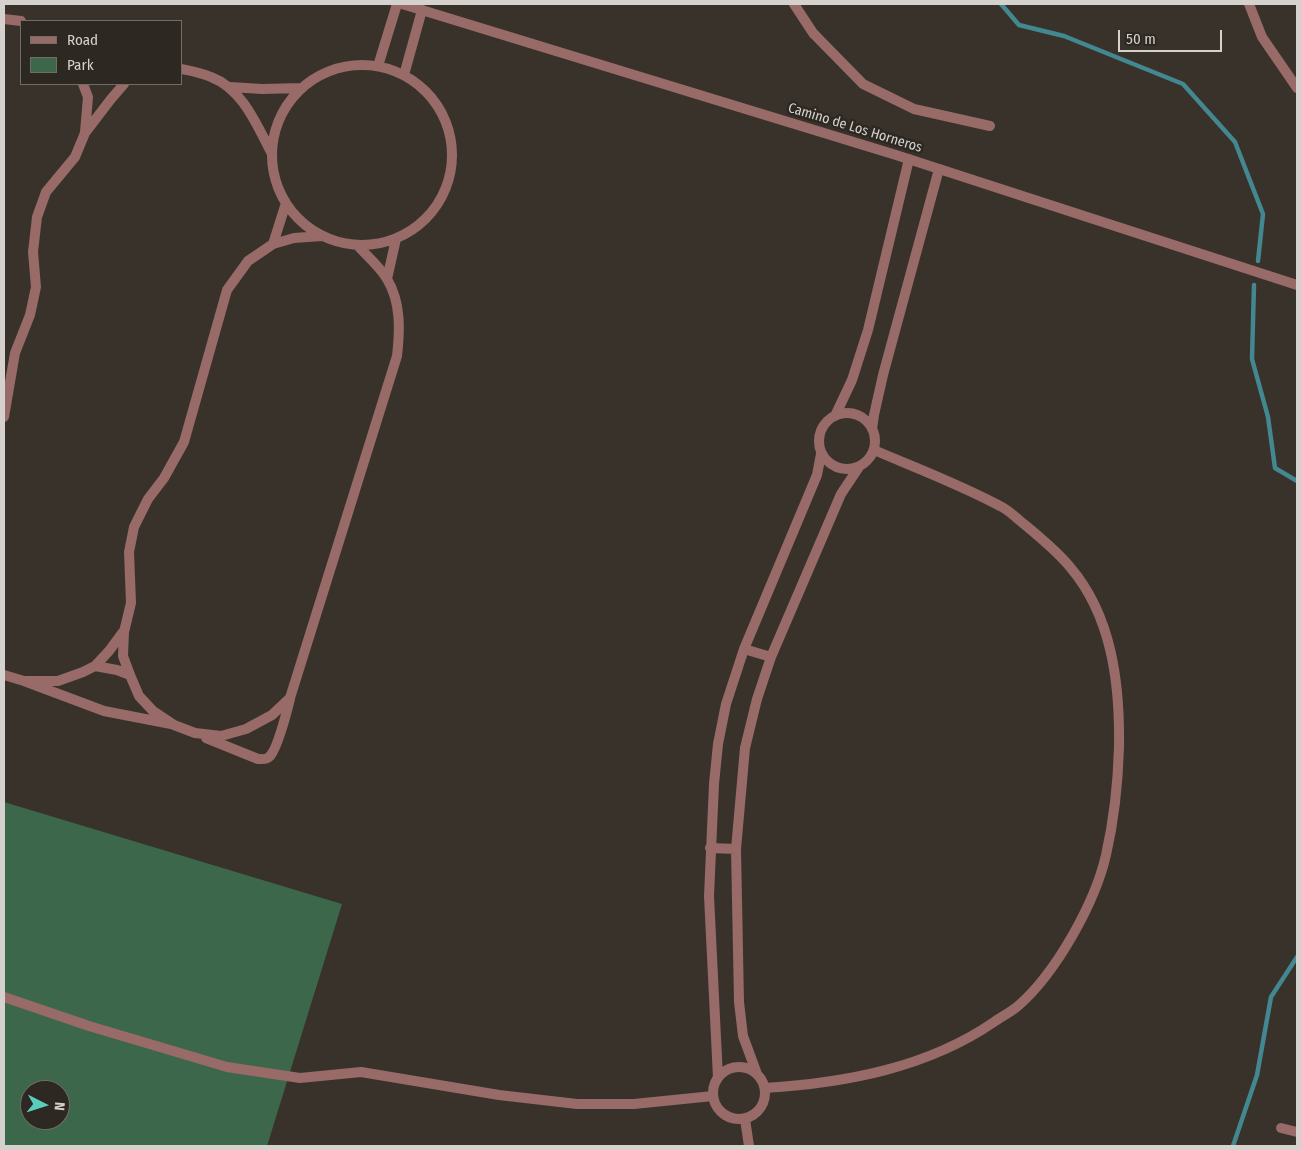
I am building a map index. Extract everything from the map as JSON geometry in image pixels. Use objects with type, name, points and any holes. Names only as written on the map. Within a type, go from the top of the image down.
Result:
[{"type":"street","points":[[378,66],[397,4]]},
{"type":"street","name":"Camino de Los Horneros","points":[[402,4],[909,159],[1297,284]]},
{"type":"street","points":[[794,4],[813,33],[863,84],[914,109],[990,126]]},
{"type":"street","points":[[1249,4],[1262,37],[1297,88]]},
{"type":"street","points":[[404,75],[422,10]]},
{"type":"street","points":[[4,19],[20,21]]},
{"type":"street","points":[[358,65],[378,66],[404,75],[427,92],[444,116],[452,145],[451,174],[440,202],[421,224],[396,239],[377,245],[358,246],[322,236],[302,222],[286,203],[276,180],[272,154],[276,130],[286,107],[302,88],[319,76],[338,68],[358,65]]},
{"type":"street","points":[[182,69],[212,77],[230,87],[246,106],[272,154]]},
{"type":"street","points":[[83,85],[88,97],[85,132]]},
{"type":"street","points":[[4,417],[16,353],[30,315],[36,287],[33,252],[37,217],[46,192],[75,157],[85,132],[123,85]]},
{"type":"street","points":[[230,87],[262,90],[302,88]]},
{"type":"street","points":[[835,416],[852,380],[868,330],[909,159]]},
{"type":"street","points":[[872,429],[863,418],[849,413],[835,416],[828,420],[820,432],[821,454],[815,480],[744,649],[726,704],[718,744],[710,848],[709,896],[718,1078],[714,1096],[721,1112],[728,1117],[737,1119],[746,1119],[753,1116],[763,1104],[765,1088],[743,1036],[740,1002],[736,848],[745,748],[757,699],[771,657],[841,494],[859,467],[870,457],[874,450],[875,443],[872,429],[883,375],[939,169]]},
{"type":"street","points":[[273,244],[286,203]]},
{"type":"street","points":[[174,725],[153,711],[139,696],[124,656],[124,632],[131,603],[129,552],[134,527],[148,498],[164,478],[184,442],[227,290],[248,261],[273,244],[294,238],[322,236]]},
{"type":"street","points":[[387,279],[396,239]]},
{"type":"street","points":[[4,675],[24,680],[104,710],[174,725],[258,759],[266,759],[271,756],[397,356],[400,331],[397,303],[387,279],[358,246]]},
{"type":"street","points":[[765,1088],[811,1085],[856,1078],[902,1066],[949,1048],[981,1031],[1018,1006],[1045,976],[1070,939],[1088,902],[1106,856],[1114,807],[1119,718],[1116,680],[1107,636],[1092,597],[1070,567],[1046,541],[1002,507],[939,477],[874,450]]},
{"type":"street","points":[[821,454],[831,465],[838,468],[852,469],[859,467]]},
{"type":"street","points":[[24,680],[58,681],[95,666],[124,632]]},
{"type":"street","points":[[744,649],[771,657]]},
{"type":"street","points":[[95,666],[118,670],[130,676]]},
{"type":"street","points":[[195,733],[221,736],[246,729],[272,715],[290,698]]},
{"type":"street","points":[[710,848],[736,848]]},
{"type":"street","points":[[4,997],[89,1026],[227,1067],[300,1078],[361,1072],[499,1095],[577,1104],[634,1104],[714,1096]]},
{"type":"street","points":[[718,1078],[723,1072],[737,1067],[751,1070],[758,1074]]},
{"type":"street","points":[[746,1119],[749,1146]]},
{"type":"street","points":[[1281,1128],[1297,1132]]},
{"type":"green space","points":[[4,802],[342,904],[267,1146],[4,1146]]},
{"type":"waterway","points":[[1001,4],[1019,25],[1064,36],[1183,84],[1235,142],[1263,214],[1258,261]]},
{"type":"waterway","points":[[1254,285],[1252,359],[1268,417],[1275,468],[1297,481]]},
{"type":"waterway","points":[[1233,1146],[1257,1075],[1271,997],[1297,957]]}]
